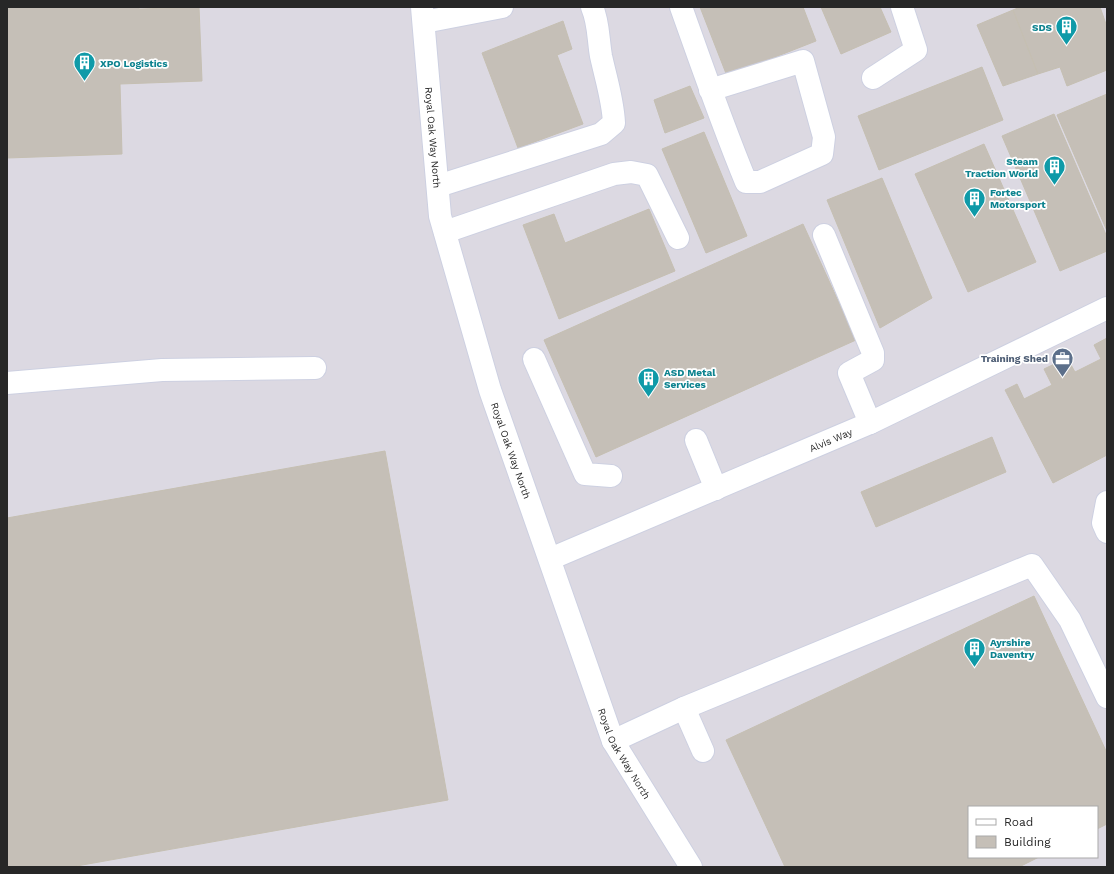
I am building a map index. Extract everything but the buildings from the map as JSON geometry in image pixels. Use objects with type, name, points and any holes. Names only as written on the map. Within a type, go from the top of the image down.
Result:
[{"type":"street","points":[[423,14],[502,7]]},
{"type":"street","points":[[438,186],[601,134],[614,124],[614,106],[601,54],[595,14],[592,7]]},
{"type":"street","points":[[682,7],[710,90],[722,124],[746,182],[760,182],[822,154],[824,138],[803,61],[710,90]]},
{"type":"street","points":[[873,78],[916,50],[902,7]]},
{"type":"street","name":"Royal Oak Way North","points":[[423,14],[440,216],[490,390],[613,740],[691,867]]},
{"type":"street","points":[[445,232],[614,174],[631,172],[647,175],[678,238]]},
{"type":"street","points":[[824,235],[873,353],[873,360],[849,373],[870,423]]},
{"type":"street","name":"Alvis Way","points":[[550,559],[870,423],[1107,308]]},
{"type":"street","points":[[534,359],[585,474],[611,476]]},
{"type":"street","points":[[7,383],[162,370],[315,368]]},
{"type":"street","points":[[696,440],[716,489]]},
{"type":"street","points":[[1107,502],[1102,523],[1107,532]]},
{"type":"street","points":[[613,740],[684,708],[1032,564],[1070,620],[1107,697]]},
{"type":"street","points":[[684,708],[703,751]]},
{"type":"shaded area","points":[[7,7],[1107,7],[1107,867],[7,867]]},
{"type":"place","name":"SDS","points":[[1067,46]]},
{"type":"place","name":"XPO Logistics","points":[[84,82]]},
{"type":"place","name":"Steam Traction World","points":[[1054,186]]},
{"type":"place","name":"Fortec Motorsport","points":[[975,218]]},
{"type":"place","name":"Training Shed","points":[[1063,378]]},
{"type":"place","name":"ASD Metal Services","points":[[648,398]]},
{"type":"place","name":"Ayrshire Daventry","points":[[974,668]]}]
